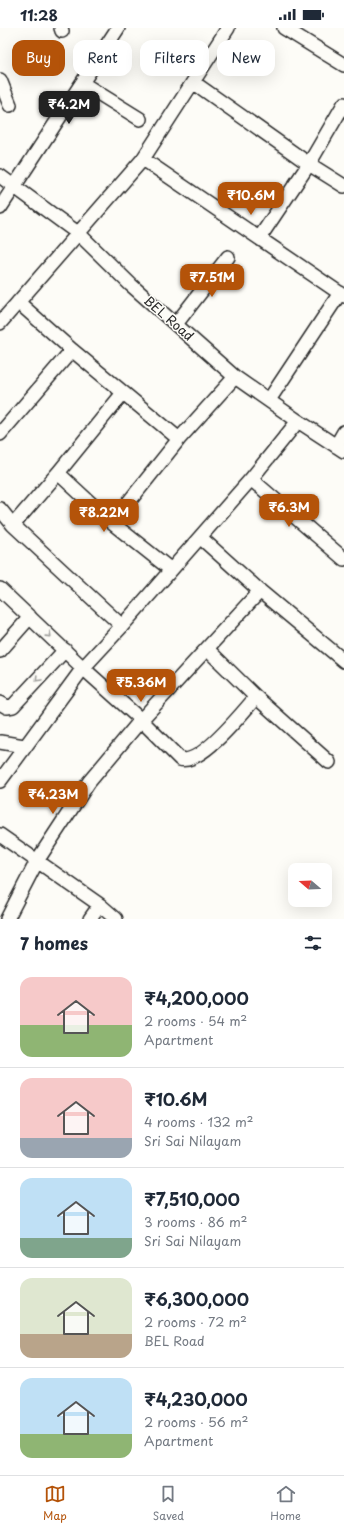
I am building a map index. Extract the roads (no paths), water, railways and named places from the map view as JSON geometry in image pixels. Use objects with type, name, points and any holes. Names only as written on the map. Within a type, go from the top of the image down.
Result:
[{"type":"street","points":[[0,208],[118,28]]},
{"type":"street","points":[[0,323],[143,159],[228,28]]},
{"type":"street","points":[[284,28],[344,65]]},
{"type":"street","points":[[0,80],[10,105]]},
{"type":"street","points":[[193,82],[309,164],[344,186]]},
{"type":"street","points":[[82,83],[140,119]]},
{"type":"street","points":[[260,237],[309,164],[344,104]]},
{"type":"street","points":[[143,159],[342,294],[269,400]]},
{"type":"street","name":"BEL Road","points":[[0,176],[79,234],[131,285],[235,376],[298,421],[340,448]]},
{"type":"street","points":[[176,324],[228,258]]},
{"type":"street","points":[[18,302],[72,350],[179,439]]},
{"type":"street","points":[[1,430],[72,350]]},
{"type":"street","points":[[112,523],[179,439],[235,376]]},
{"type":"street","points":[[13,525],[58,473],[123,393]]},
{"type":"street","points":[[0,781],[82,668],[122,626],[170,569],[251,479],[298,421]]},
{"type":"street","points":[[340,448],[344,432]]},
{"type":"street","points":[[58,473],[112,523],[170,569]]},
{"type":"street","points":[[251,479],[344,559]]},
{"type":"street","points":[[0,508],[13,525],[122,626]]},
{"type":"street","points":[[200,537],[260,591],[344,661]]},
{"type":"street","points":[[0,589],[82,668],[141,720],[180,759],[187,760],[208,748],[222,735],[256,697]]},
{"type":"street","points":[[7,919],[37,861],[89,782],[141,720],[260,591]]},
{"type":"street","points":[[0,652],[30,617]]},
{"type":"street","points":[[207,649],[256,697],[329,762]]},
{"type":"street","points":[[0,703],[7,707],[13,706],[65,650]]},
{"type":"street","points":[[0,742],[24,746]]},
{"type":"street","points":[[0,835],[100,905],[116,919]]},
{"type":"street","points":[[90,919],[100,905]]}]
